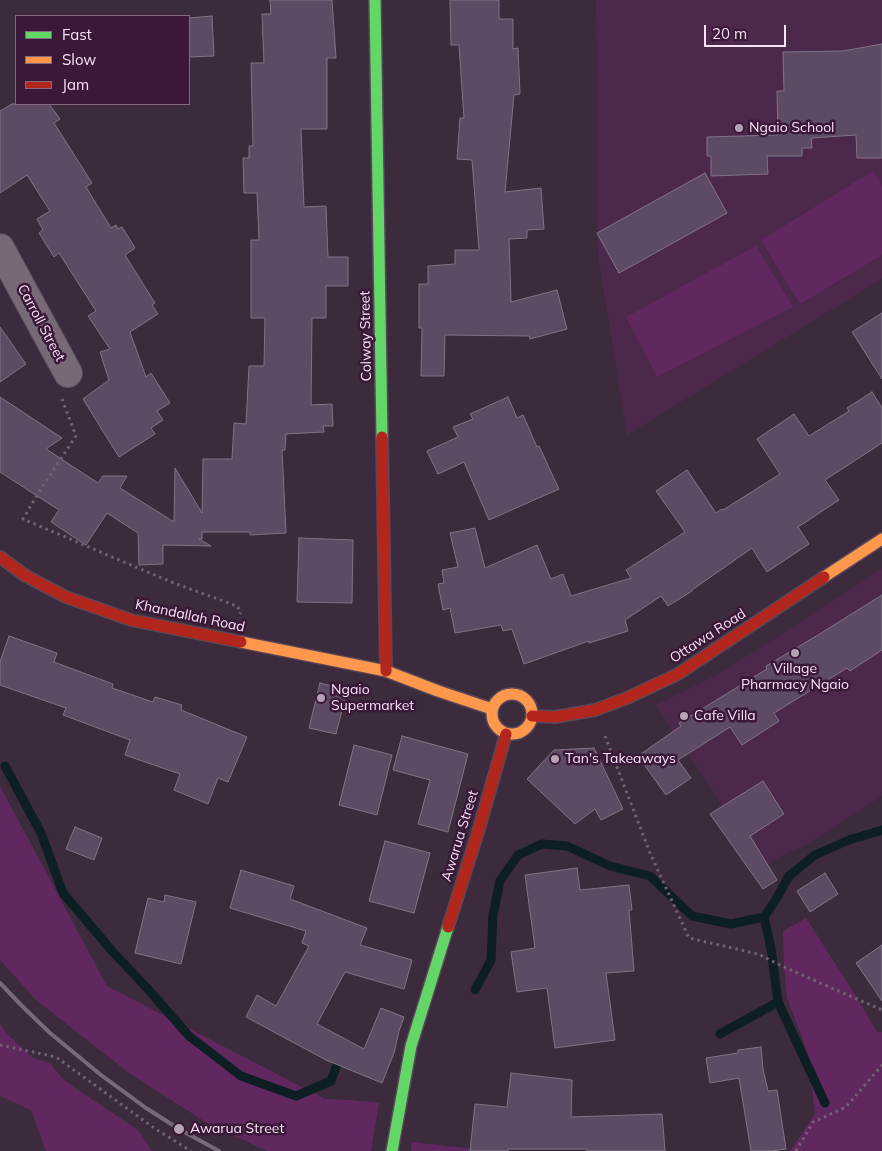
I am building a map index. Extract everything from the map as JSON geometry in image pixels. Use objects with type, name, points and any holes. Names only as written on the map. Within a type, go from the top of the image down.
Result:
[{"type":"street","name":"Colway Street","points":[[375,0],[386,671]]},
{"type":"street","name":"Carroll Street","points":[[0,248],[68,373]]},
{"type":"street","name":"Ottawa Road","points":[[532,716],[555,717],[595,710],[627,698],[678,674],[882,539]]},
{"type":"street","name":"Khandallah Road","points":[[0,557],[26,576],[66,597],[131,620],[386,671]]},
{"type":"street","points":[[386,671],[492,709]]},
{"type":"street","points":[[519,694],[530,703],[532,716],[526,729],[520,733],[506,734],[496,727],[493,721],[492,709],[495,703],[505,695],[519,694]]},
{"type":"street","name":"Awarua Street","points":[[392,1151],[411,1046],[478,832],[506,734]]},
{"type":"path","points":[[68,373],[60,393],[76,436],[23,519],[171,582],[237,606],[241,612],[233,641]]},
{"type":"path","points":[[595,710],[650,853],[688,938],[758,954],[882,1010]]},
{"type":"path","points":[[0,1045],[56,1057],[154,1128],[191,1151]]},
{"type":"path","points":[[796,1151],[812,1122],[846,1106],[882,1065]]},
{"type":"shaded area","name":"Ngaio School","points":[[596,0],[882,0],[882,279],[627,435],[598,256]]},
{"type":"shaded area","points":[[873,171],[882,185],[882,255],[800,304],[761,240]]},
{"type":"shaded area","points":[[756,246],[793,307],[657,377],[626,317]]},
{"type":"shaded area","points":[[882,568],[882,796],[807,845],[791,851],[763,867],[655,705],[713,677]]},
{"type":"shaded area","points":[[0,786],[107,986],[325,1099],[379,1103],[371,1151],[267,1151],[207,1123],[129,1073],[36,1000],[0,960]]},
{"type":"shaded area","points":[[806,918],[877,1032],[882,1032],[882,1151],[790,1151],[815,1114],[808,1054],[787,998],[784,967],[783,931]]},
{"type":"shaded area","points":[[0,1023],[8,1035],[33,1058],[50,1063],[63,1079],[138,1130],[152,1151],[46,1151],[31,1110],[0,1096]]},
{"type":"shaded area","points":[[412,1142],[492,1151],[411,1151]]},
{"type":"building","points":[[270,0],[332,0],[336,58],[327,58],[327,129],[301,129],[304,207],[326,206],[328,257],[348,257],[348,286],[326,286],[326,318],[312,318],[311,405],[332,404],[333,426],[323,426],[324,432],[286,434],[285,450],[282,450],[286,533],[250,535],[250,532],[202,532],[202,539],[199,539],[211,546],[163,545],[163,564],[139,565],[138,533],[107,513],[86,545],[51,522],[59,510],[0,472],[0,397],[62,438],[46,449],[98,483],[103,476],[127,476],[120,488],[174,522],[175,468],[202,513],[203,459],[232,459],[234,423],[246,424],[249,366],[264,366],[265,318],[251,318],[251,240],[259,240],[257,193],[244,193],[243,158],[249,158],[249,146],[253,146],[251,63],[264,63],[262,14],[271,14]]},
{"type":"building","points":[[450,0],[499,0],[499,19],[513,19],[513,49],[518,48],[520,94],[514,95],[505,192],[541,188],[544,229],[527,230],[527,238],[509,239],[511,302],[557,290],[567,329],[530,339],[529,336],[445,335],[444,376],[421,376],[422,328],[419,328],[419,284],[428,284],[428,266],[455,264],[455,250],[479,250],[472,160],[457,159],[460,118],[464,118],[459,45],[451,45]]},
{"type":"building","points":[[212,16],[214,56],[190,57],[190,18]]},
{"type":"building","points":[[882,44],[882,158],[857,158],[856,135],[811,138],[812,148],[802,148],[802,156],[767,156],[768,174],[711,176],[711,156],[707,156],[707,137],[778,135],[777,91],[784,91],[783,52],[843,51]]},
{"type":"building","points":[[12,104],[50,105],[60,119],[54,123],[92,183],[86,187],[111,228],[116,225],[118,229],[122,227],[135,248],[125,255],[155,303],[152,305],[158,314],[130,332],[146,377],[151,373],[170,403],[157,411],[163,420],[151,428],[155,434],[119,457],[83,399],[109,380],[100,352],[110,349],[88,316],[96,311],[59,253],[54,257],[39,233],[43,230],[37,219],[50,211],[27,175],[0,193],[0,111]]},
{"type":"building","points":[[705,173],[727,213],[619,273],[597,233]]},
{"type":"building","points":[[882,313],[882,379],[852,332]]},
{"type":"building","points":[[0,327],[26,364],[0,382]]},
{"type":"building","points":[[872,392],[882,408],[882,443],[825,480],[839,500],[798,527],[809,544],[767,572],[752,548],[668,606],[661,596],[625,620],[628,631],[589,643],[589,641],[524,664],[512,629],[503,631],[501,625],[455,633],[450,608],[443,610],[438,584],[444,583],[442,570],[458,567],[450,533],[475,528],[485,568],[537,545],[551,579],[563,574],[571,596],[631,578],[626,570],[685,532],[656,491],[687,470],[716,513],[723,510],[780,474],[757,439],[794,414],[809,436],[849,411],[847,408]]},
{"type":"building","points":[[508,397],[517,418],[523,415],[559,489],[489,520],[464,462],[438,474],[427,451],[458,437],[453,427],[473,419],[470,414]]},
{"type":"building","points":[[299,538],[353,540],[352,603],[297,602]]},
{"type":"building","points":[[882,595],[882,650],[850,671],[847,668],[774,713],[779,721],[742,745],[730,727],[678,760],[691,778],[666,795],[638,756],[681,726],[679,723],[767,669],[766,666]]},
{"type":"building","points":[[9,636],[57,653],[54,662],[113,684],[112,688],[153,702],[155,697],[182,705],[181,710],[247,737],[228,782],[218,778],[208,804],[174,790],[180,774],[125,755],[130,740],[63,715],[66,708],[0,685],[0,662]]},
{"type":"building","points":[[320,683],[347,690],[336,734],[309,728]]},
{"type":"building","points":[[402,736],[468,754],[448,832],[418,824],[430,780],[393,770]]},
{"type":"building","points":[[354,745],[392,755],[377,815],[339,805]]},
{"type":"building","points":[[594,748],[623,809],[601,820],[595,809],[575,824],[527,779],[554,750]]},
{"type":"building","points":[[763,781],[784,814],[750,836],[777,880],[763,889],[710,814]]},
{"type":"building","points":[[75,827],[102,838],[94,860],[66,849]]},
{"type":"building","points":[[385,841],[430,853],[414,913],[369,901]]},
{"type":"building","points":[[577,868],[580,890],[629,885],[632,910],[629,910],[634,971],[606,973],[615,1040],[555,1048],[547,988],[517,992],[511,952],[535,948],[525,875]]},
{"type":"building","points":[[241,870],[294,886],[290,899],[367,928],[360,945],[412,960],[404,989],[345,972],[317,1024],[364,1049],[381,1008],[404,1017],[394,1053],[382,1083],[326,1060],[246,1017],[257,995],[276,1006],[309,946],[302,943],[306,931],[230,908]]},
{"type":"building","points":[[825,873],[838,894],[810,912],[797,891]]},
{"type":"building","points":[[165,895],[196,902],[181,964],[135,953],[148,898],[164,902]]},
{"type":"building","points":[[882,945],[882,1001],[856,963]]},
{"type":"building","points":[[761,1047],[768,1091],[777,1090],[786,1149],[751,1151],[739,1078],[710,1083],[706,1058],[738,1053],[738,1050]]},
{"type":"building","points":[[511,1073],[572,1080],[571,1117],[662,1114],[665,1151],[508,1149],[508,1151],[470,1151],[475,1104],[507,1107]]},
{"type":"waterway","points":[[5,766],[41,833],[63,893],[189,1036],[241,1076],[296,1096],[331,1081],[341,1053]]},
{"type":"waterway","points":[[475,990],[491,960],[493,915],[500,881],[518,855],[542,844],[567,846],[610,866],[650,876],[692,916],[731,924],[764,917],[789,876],[815,855],[849,840],[882,830]]},
{"type":"waterway","points":[[764,917],[771,948],[778,1002],[825,1103]]},
{"type":"waterway","points":[[720,1034],[778,1002]]},
{"type":"railway","points":[[0,983],[50,1033],[101,1075],[146,1108],[219,1151]]},
{"type":"traffic: fast","points":[[375,0],[382,437]]},
{"type":"traffic: fast","points":[[392,1151],[411,1046],[448,927]]},
{"type":"traffic: slow","points":[[824,577],[882,539]]},
{"type":"traffic: slow","points":[[241,642],[386,671],[492,709]]},
{"type":"traffic: slow","points":[[516,694],[523,697],[529,703],[532,714],[531,722],[523,731],[516,734],[508,734],[501,731],[493,722],[492,710],[495,703],[504,695],[516,694]]},
{"type":"traffic: jam","points":[[382,437],[386,671]]},
{"type":"traffic: jam","points":[[0,557],[26,576],[66,597],[131,620],[241,642]]},
{"type":"traffic: jam","points":[[532,716],[555,717],[595,710],[627,698],[678,674],[824,577]]},
{"type":"traffic: jam","points":[[448,927],[506,734]]},
{"type":"place","name":"Ngaio School","points":[[739,128]]},
{"type":"place","name":"Village Pharmacy Ngaio","points":[[795,653]]},
{"type":"place","name":"Ngaio Supermarket","points":[[321,698]]},
{"type":"place","name":"Cafe Villa","points":[[684,716]]},
{"type":"place","name":"Tan's Takeaways","points":[[555,759]]},
{"type":"place","name":"Awarua Street","points":[[179,1129]]}]
